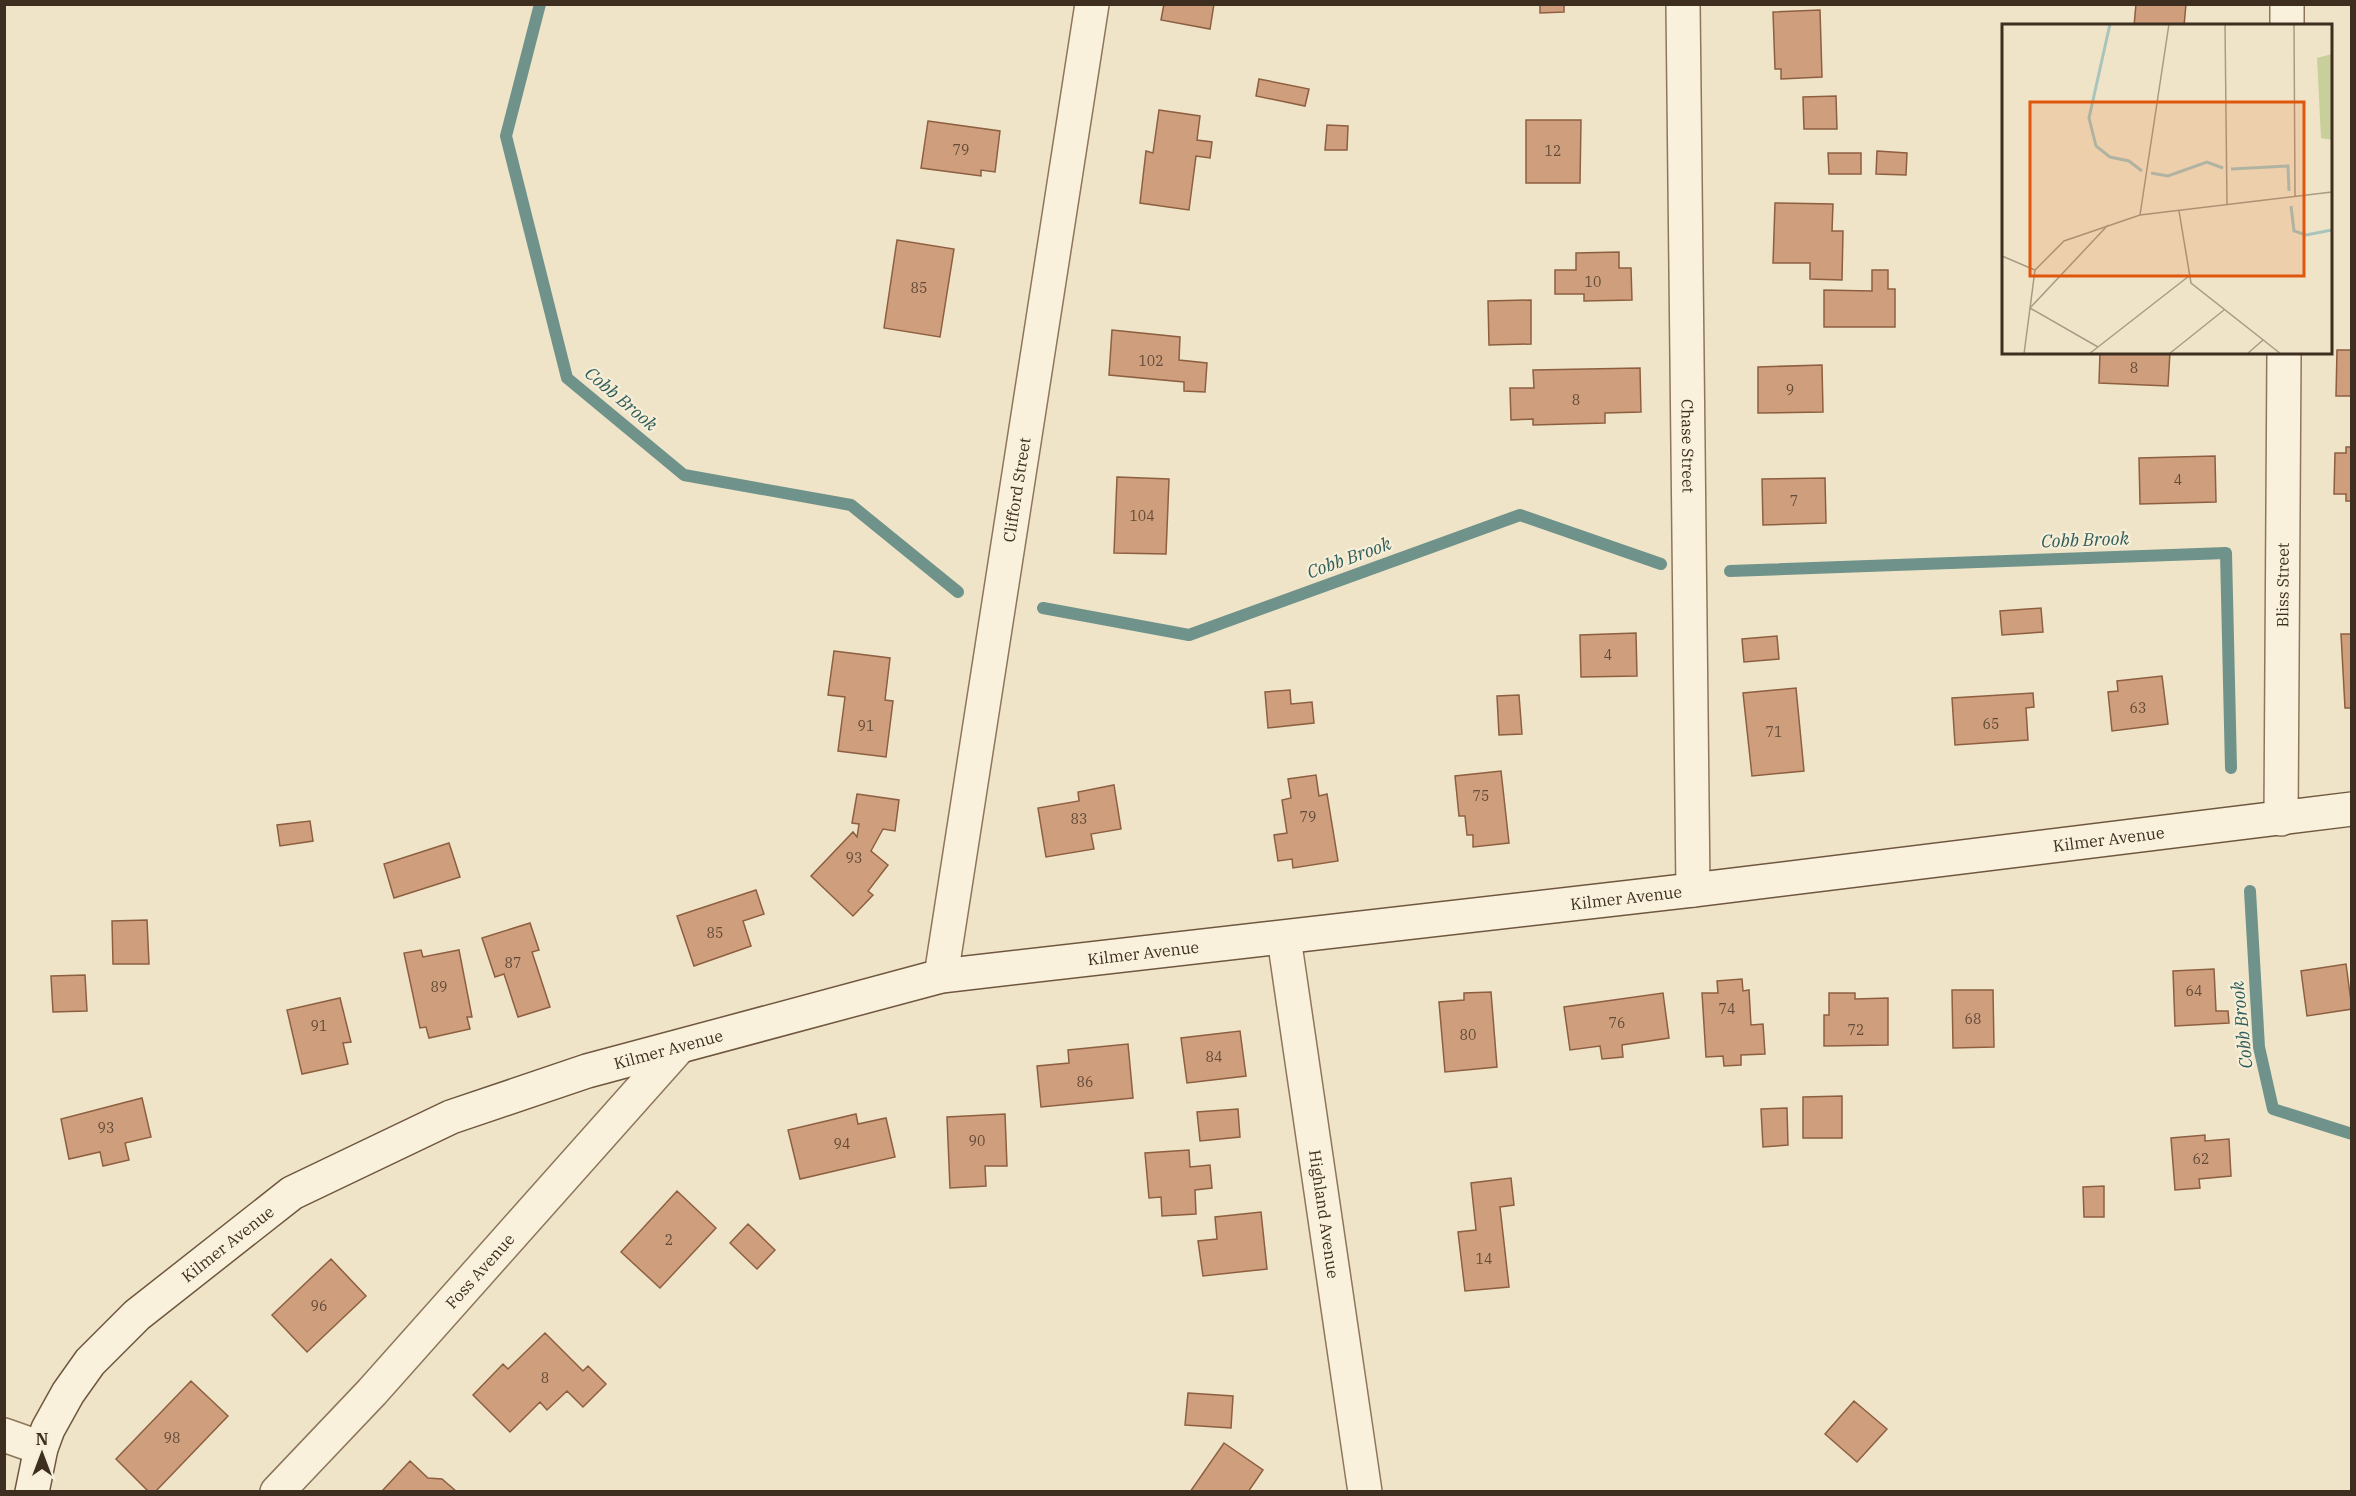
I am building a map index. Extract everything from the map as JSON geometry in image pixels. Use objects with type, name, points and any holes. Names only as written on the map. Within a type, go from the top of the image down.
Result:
[{"type":"street","name":"Clifford Street","points":[[941,976],[1092,4]]},
{"type":"street","name":"Chase Street","points":[[1683,4],[1693,890]]},
{"type":"street","points":[[2287,4],[2287,24]]},
{"type":"street","name":"Bliss Street","points":[[2281,819],[2284,354]]},
{"type":"street","name":"Kilmer Avenue","points":[[32,1491],[41,1448],[55,1414],[90,1362],[137,1316],[292,1193],[451,1118],[587,1071],[941,976],[1693,890],[2352,809]]},
{"type":"street","name":"Highland Avenue","points":[[1284,938],[1365,1491]]},
{"type":"street","name":"Foss Avenue","points":[[277,1491],[372,1392],[679,1047]]},
{"type":"street","points":[[4,1435],[41,1448]]},
{"type":"building","points":[[1164,4],[1214,4],[1210,29],[1161,20]]},
{"type":"building","points":[[1540,4],[1564,4],[1564,12],[1540,13]]},
{"type":"building","points":[[2136,4],[2186,4],[2184,24],[2134,24]]},
{"type":"building","points":[[1820,10],[1822,77],[1781,79],[1781,69],[1775,69],[1773,12]]},
{"type":"building","points":[[1259,79],[1309,89],[1305,106],[1256,96]]},
{"type":"building","points":[[1836,96],[1837,129],[1804,129],[1803,97]]},
{"type":"building","points":[[1159,110],[1200,116],[1197,140],[1212,142],[1210,158],[1196,156],[1189,210],[1140,203],[1146,151],[1153,153]]},
{"type":"building","points":[[1526,120],[1581,120],[1580,183],[1526,183]]},
{"type":"building","points":[[928,121],[1000,131],[995,172],[981,170],[981,176],[921,168]]},
{"type":"building","points":[[1327,125],[1348,126],[1347,150],[1325,150]]},
{"type":"building","points":[[1877,151],[1907,153],[1906,175],[1876,174]]},
{"type":"building","points":[[1828,153],[1861,153],[1861,174],[1829,174]]},
{"type":"building","points":[[1775,203],[1833,204],[1832,231],[1843,231],[1842,280],[1810,279],[1810,263],[1773,263]]},
{"type":"building","points":[[897,240],[954,249],[940,337],[884,328]]},
{"type":"building","points":[[1619,252],[1619,268],[1631,268],[1632,300],[1584,301],[1584,294],[1555,294],[1555,270],[1576,270],[1576,253]]},
{"type":"building","points":[[1872,270],[1888,270],[1888,289],[1895,289],[1895,327],[1824,327],[1824,290],[1872,291]]},
{"type":"building","points":[[1531,300],[1531,344],[1489,345],[1488,301]]},
{"type":"building","points":[[1112,330],[1180,337],[1179,360],[1207,363],[1205,392],[1184,391],[1184,382],[1109,375]]},
{"type":"building","points":[[2337,350],[2352,350],[2352,396],[2336,396]]},
{"type":"building","points":[[2100,354],[2170,354],[2168,386],[2099,383]]},
{"type":"building","points":[[1822,365],[1823,412],[1758,413],[1758,367]]},
{"type":"building","points":[[1640,368],[1641,412],[1605,413],[1605,423],[1533,425],[1533,419],[1511,420],[1510,388],[1534,388],[1533,370]]},
{"type":"building","points":[[2346,447],[2352,447],[2352,501],[2346,501],[2346,494],[2334,494],[2335,453],[2346,453]]},
{"type":"building","points":[[2215,456],[2216,502],[2140,504],[2139,458]]},
{"type":"building","points":[[1117,477],[1169,479],[1166,554],[1114,553]]},
{"type":"building","points":[[1825,478],[1826,523],[1763,525],[1762,479]]},
{"type":"building","points":[[2041,608],[2043,632],[2002,635],[2000,611]]},
{"type":"building","points":[[1636,633],[1637,676],[1581,677],[1580,635]]},
{"type":"building","points":[[2341,634],[2352,634],[2352,708],[2345,708]]},
{"type":"building","points":[[1777,636],[1779,659],[1744,662],[1742,639]]},
{"type":"building","points":[[834,651],[890,658],[885,700],[893,701],[886,757],[838,751],[845,697],[828,695]]},
{"type":"building","points":[[2162,676],[2168,724],[2112,731],[2108,692],[2118,691],[2117,681]]},
{"type":"building","points":[[1796,688],[1804,771],[1752,776],[1743,693]]},
{"type":"building","points":[[1290,690],[1291,704],[1312,702],[1314,723],[1268,728],[1265,692]]},
{"type":"building","points":[[2033,693],[2034,707],[2026,708],[2028,740],[1955,745],[1952,698]]},
{"type":"building","points":[[1519,695],[1522,734],[1499,735],[1497,696]]},
{"type":"building","points":[[1501,771],[1509,843],[1473,847],[1473,835],[1467,835],[1465,816],[1459,816],[1455,776]]},
{"type":"building","points":[[1316,775],[1319,796],[1327,794],[1338,861],[1293,868],[1292,859],[1278,861],[1274,835],[1287,833],[1282,800],[1291,798],[1288,779]]},
{"type":"building","points":[[1114,785],[1121,829],[1091,834],[1094,849],[1046,857],[1038,808],[1079,801],[1078,792]]},
{"type":"building","points":[[857,794],[899,800],[895,831],[883,829],[871,851],[888,865],[868,891],[873,895],[853,916],[811,876],[853,832],[857,837],[859,824],[852,823]]},
{"type":"building","points":[[310,821],[313,841],[280,846],[277,825]]},
{"type":"building","points":[[449,843],[460,877],[394,898],[384,864]]},
{"type":"building","points":[[756,890],[764,914],[743,921],[751,946],[694,966],[677,916]]},
{"type":"building","points":[[147,920],[149,964],[113,964],[112,921]]},
{"type":"building","points":[[530,923],[539,950],[532,952],[550,1007],[518,1017],[504,974],[495,977],[482,938]]},
{"type":"building","points":[[421,950],[423,957],[459,950],[472,1017],[467,1017],[470,1029],[429,1038],[426,1027],[420,1028],[404,953]]},
{"type":"building","points":[[2346,964],[2352,1009],[2307,1016],[2301,971]]},
{"type":"building","points":[[2214,969],[2216,1011],[2228,1011],[2229,1023],[2175,1026],[2173,971]]},
{"type":"building","points":[[85,975],[87,1011],[53,1012],[51,976]]},
{"type":"building","points":[[1742,979],[1743,991],[1749,990],[1751,1025],[1763,1024],[1765,1054],[1741,1055],[1741,1065],[1724,1066],[1723,1056],[1706,1057],[1702,993],[1718,993],[1717,981]]},
{"type":"building","points":[[1952,990],[1993,990],[1994,1047],[1953,1048]]},
{"type":"building","points":[[1491,992],[1497,1067],[1445,1072],[1439,1002],[1464,1000],[1464,993]]},
{"type":"building","points":[[1663,993],[1669,1038],[1622,1045],[1623,1057],[1602,1059],[1600,1046],[1570,1050],[1564,1007]]},
{"type":"building","points":[[1829,993],[1855,993],[1855,999],[1888,998],[1888,1045],[1824,1046],[1824,1015],[1829,1015]]},
{"type":"building","points":[[340,998],[351,1042],[343,1043],[348,1064],[302,1074],[287,1010]]},
{"type":"building","points":[[1240,1031],[1246,1076],[1187,1083],[1181,1038]]},
{"type":"building","points":[[1128,1044],[1133,1098],[1041,1107],[1037,1066],[1069,1063],[1068,1050]]},
{"type":"building","points":[[1842,1096],[1842,1138],[1803,1138],[1803,1097]]},
{"type":"building","points":[[142,1098],[151,1137],[125,1143],[129,1160],[103,1166],[100,1152],[69,1159],[61,1119]]},
{"type":"building","points":[[1787,1108],[1788,1145],[1763,1147],[1761,1109]]},
{"type":"building","points":[[1238,1109],[1240,1137],[1200,1141],[1197,1112]]},
{"type":"building","points":[[856,1114],[858,1124],[886,1118],[895,1157],[800,1179],[788,1130]]},
{"type":"building","points":[[1005,1114],[1007,1166],[985,1166],[986,1186],[950,1188],[947,1117]]},
{"type":"building","points":[[2205,1135],[2205,1141],[2229,1139],[2231,1176],[2199,1179],[2200,1188],[2175,1190],[2171,1138]]},
{"type":"building","points":[[1189,1150],[1190,1167],[1210,1165],[1212,1188],[1195,1190],[1196,1214],[1162,1216],[1161,1197],[1149,1198],[1145,1153]]},
{"type":"building","points":[[1511,1178],[1514,1205],[1500,1207],[1509,1287],[1465,1291],[1458,1232],[1476,1230],[1471,1183]]},
{"type":"building","points":[[2104,1186],[2104,1217],[2084,1217],[2083,1187]]},
{"type":"building","points":[[677,1191],[716,1228],[660,1288],[621,1252]]},
{"type":"building","points":[[1261,1212],[1267,1269],[1203,1276],[1198,1241],[1217,1239],[1215,1217]]},
{"type":"building","points":[[748,1224],[775,1250],[757,1269],[730,1243]]},
{"type":"building","points":[[331,1259],[366,1296],[307,1352],[272,1315]]},
{"type":"building","points":[[545,1333],[583,1371],[588,1366],[606,1384],[583,1407],[567,1391],[547,1410],[540,1402],[510,1432],[473,1395],[503,1364],[508,1369]]},
{"type":"building","points":[[191,1381],[228,1416],[155,1492],[149,1492],[116,1459]]},
{"type":"building","points":[[1188,1393],[1233,1396],[1231,1428],[1185,1425]]},
{"type":"building","points":[[1854,1401],[1887,1429],[1857,1462],[1825,1434]]},
{"type":"building","points":[[1224,1443],[1263,1470],[1248,1492],[1190,1492]]},
{"type":"building","points":[[410,1461],[428,1478],[442,1479],[457,1492],[385,1492],[383,1490]]},
{"type":"waterway","name":"Cobb Brook","points":[[540,4],[506,136],[567,378],[684,475],[851,505],[958,592]]},
{"type":"waterway","name":"Cobb Brook","points":[[1043,608],[1189,635],[1520,515],[1661,564]]},
{"type":"waterway","name":"Cobb Brook","points":[[1730,571],[2226,553],[2231,768]]},
{"type":"waterway","name":"Cobb Brook","points":[[2250,891],[2259,1047],[2273,1109],[2352,1134]]}]
